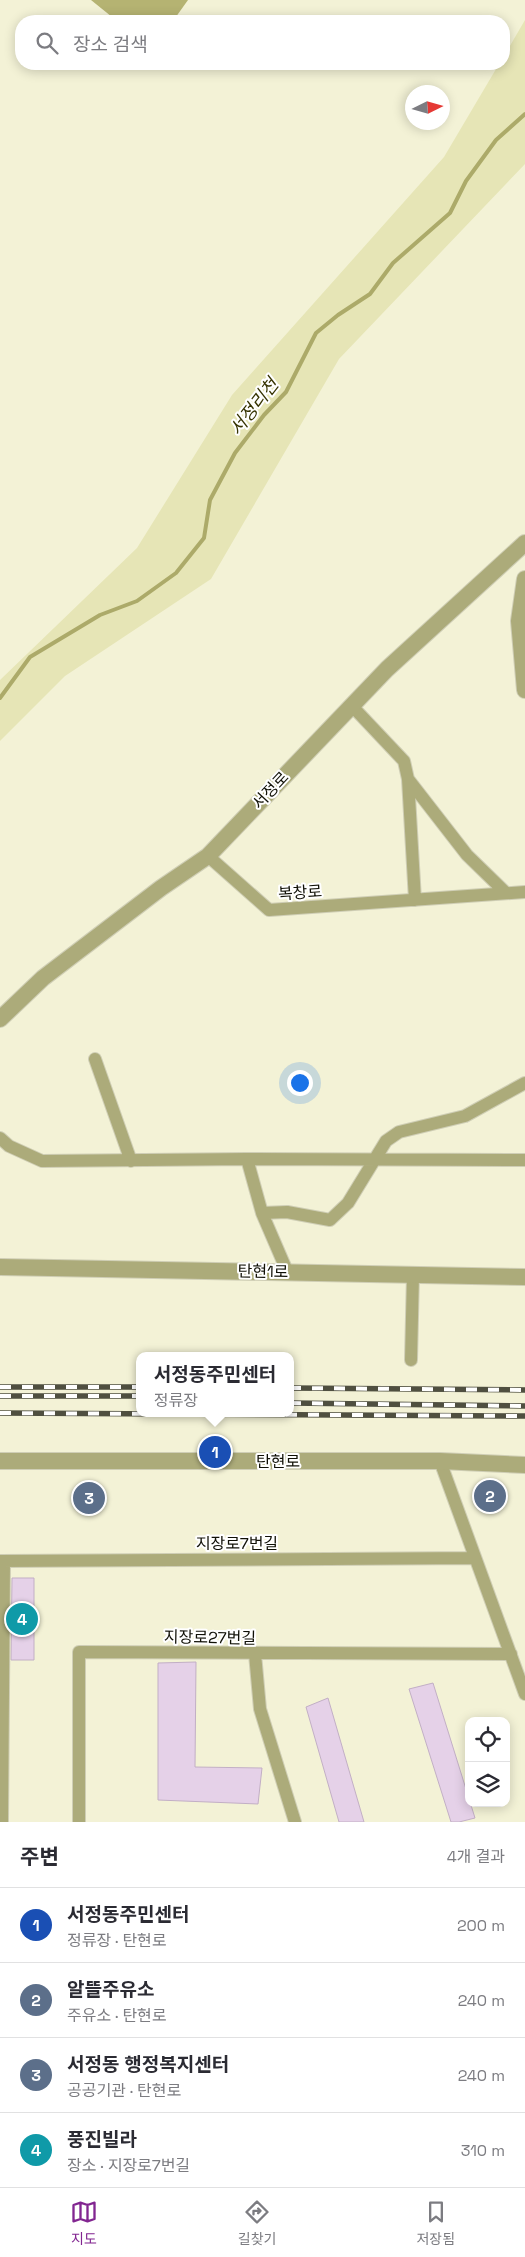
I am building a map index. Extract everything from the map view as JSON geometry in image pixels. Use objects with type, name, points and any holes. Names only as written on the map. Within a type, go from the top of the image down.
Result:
[{"type":"street","name":"서정로","points":[[0,1019],[43,978],[161,888],[208,856],[387,669],[525,544]]},
{"type":"street","points":[[525,579],[519,621],[525,690]]},
{"type":"street","points":[[352,706],[404,760],[408,779],[415,900]]},
{"type":"street","points":[[408,779],[466,855],[506,893]]},
{"type":"street","name":"복창로","points":[[208,856],[269,910],[525,892]]},
{"type":"street","points":[[95,1058],[131,1161]]},
{"type":"street","points":[[262,1213],[287,1212],[330,1220],[348,1203],[386,1141],[398,1132],[465,1116],[525,1083]]},
{"type":"street","points":[[0,1138],[9,1146],[42,1161],[247,1159],[525,1160]]},
{"type":"street","points":[[247,1159],[262,1213],[286,1271]]},
{"type":"street","name":"탄현1로","points":[[0,1267],[525,1277]]},
{"type":"street","points":[[411,1360],[413,1274]]},
{"type":"street","name":"탄현로","points":[[0,1461],[440,1461],[525,1465]]},
{"type":"street","points":[[440,1461],[524,1688]]},
{"type":"street","name":"지장로7번길","points":[[2,1561],[475,1558]]},
{"type":"street","points":[[2,1561],[2,1822]]},
{"type":"street","name":"지장로27번길","points":[[79,1822],[79,1652],[511,1654]]},
{"type":"street","points":[[255,1654],[260,1709],[295,1822]]},
{"type":"green space","points":[[525,20],[525,164],[339,359],[211,579],[65,676],[0,741],[0,680],[137,548],[232,395],[444,157],[495,70],[510,70],[510,46]]},
{"type":"shaded area","points":[[91,0],[188,0],[177,15],[110,15]]},
{"type":"building","points":[[12,1578],[34,1578],[34,1660],[11,1660]]},
{"type":"building","points":[[196,1662],[195,1767],[262,1768],[258,1804],[158,1800],[158,1663]]},
{"type":"building","points":[[433,1683],[465,1786],[465,1807],[472,1807],[475,1818],[451,1822],[409,1689]]},
{"type":"building","points":[[328,1698],[364,1822],[339,1822],[306,1707]]},
{"type":"waterway","name":"서정리천","points":[[0,698],[30,657],[100,615],[137,601],[176,573],[204,538],[210,500],[235,453],[264,415],[286,392],[316,333],[338,315],[370,294],[393,263],[450,213],[466,181],[496,140],[525,114]]},
{"type":"railway","points":[[0,1387],[136,1387]]},
{"type":"railway","points":[[294,1388],[525,1390]]},
{"type":"railway","points":[[0,1396],[136,1396]]},
{"type":"railway","points":[[294,1403],[525,1406]]},
{"type":"railway","points":[[0,1413],[136,1414]]},
{"type":"railway","points":[[294,1415],[525,1416]]},
{"type":"place","name":"서정동주민센터","points":[[215,1452]]},
{"type":"place","name":"알뜰주유소","points":[[490,1496]]},
{"type":"place","name":"서정동 행정복지센터","points":[[89,1498]]},
{"type":"place","name":"풍진빌라","points":[[22,1619]]}]
